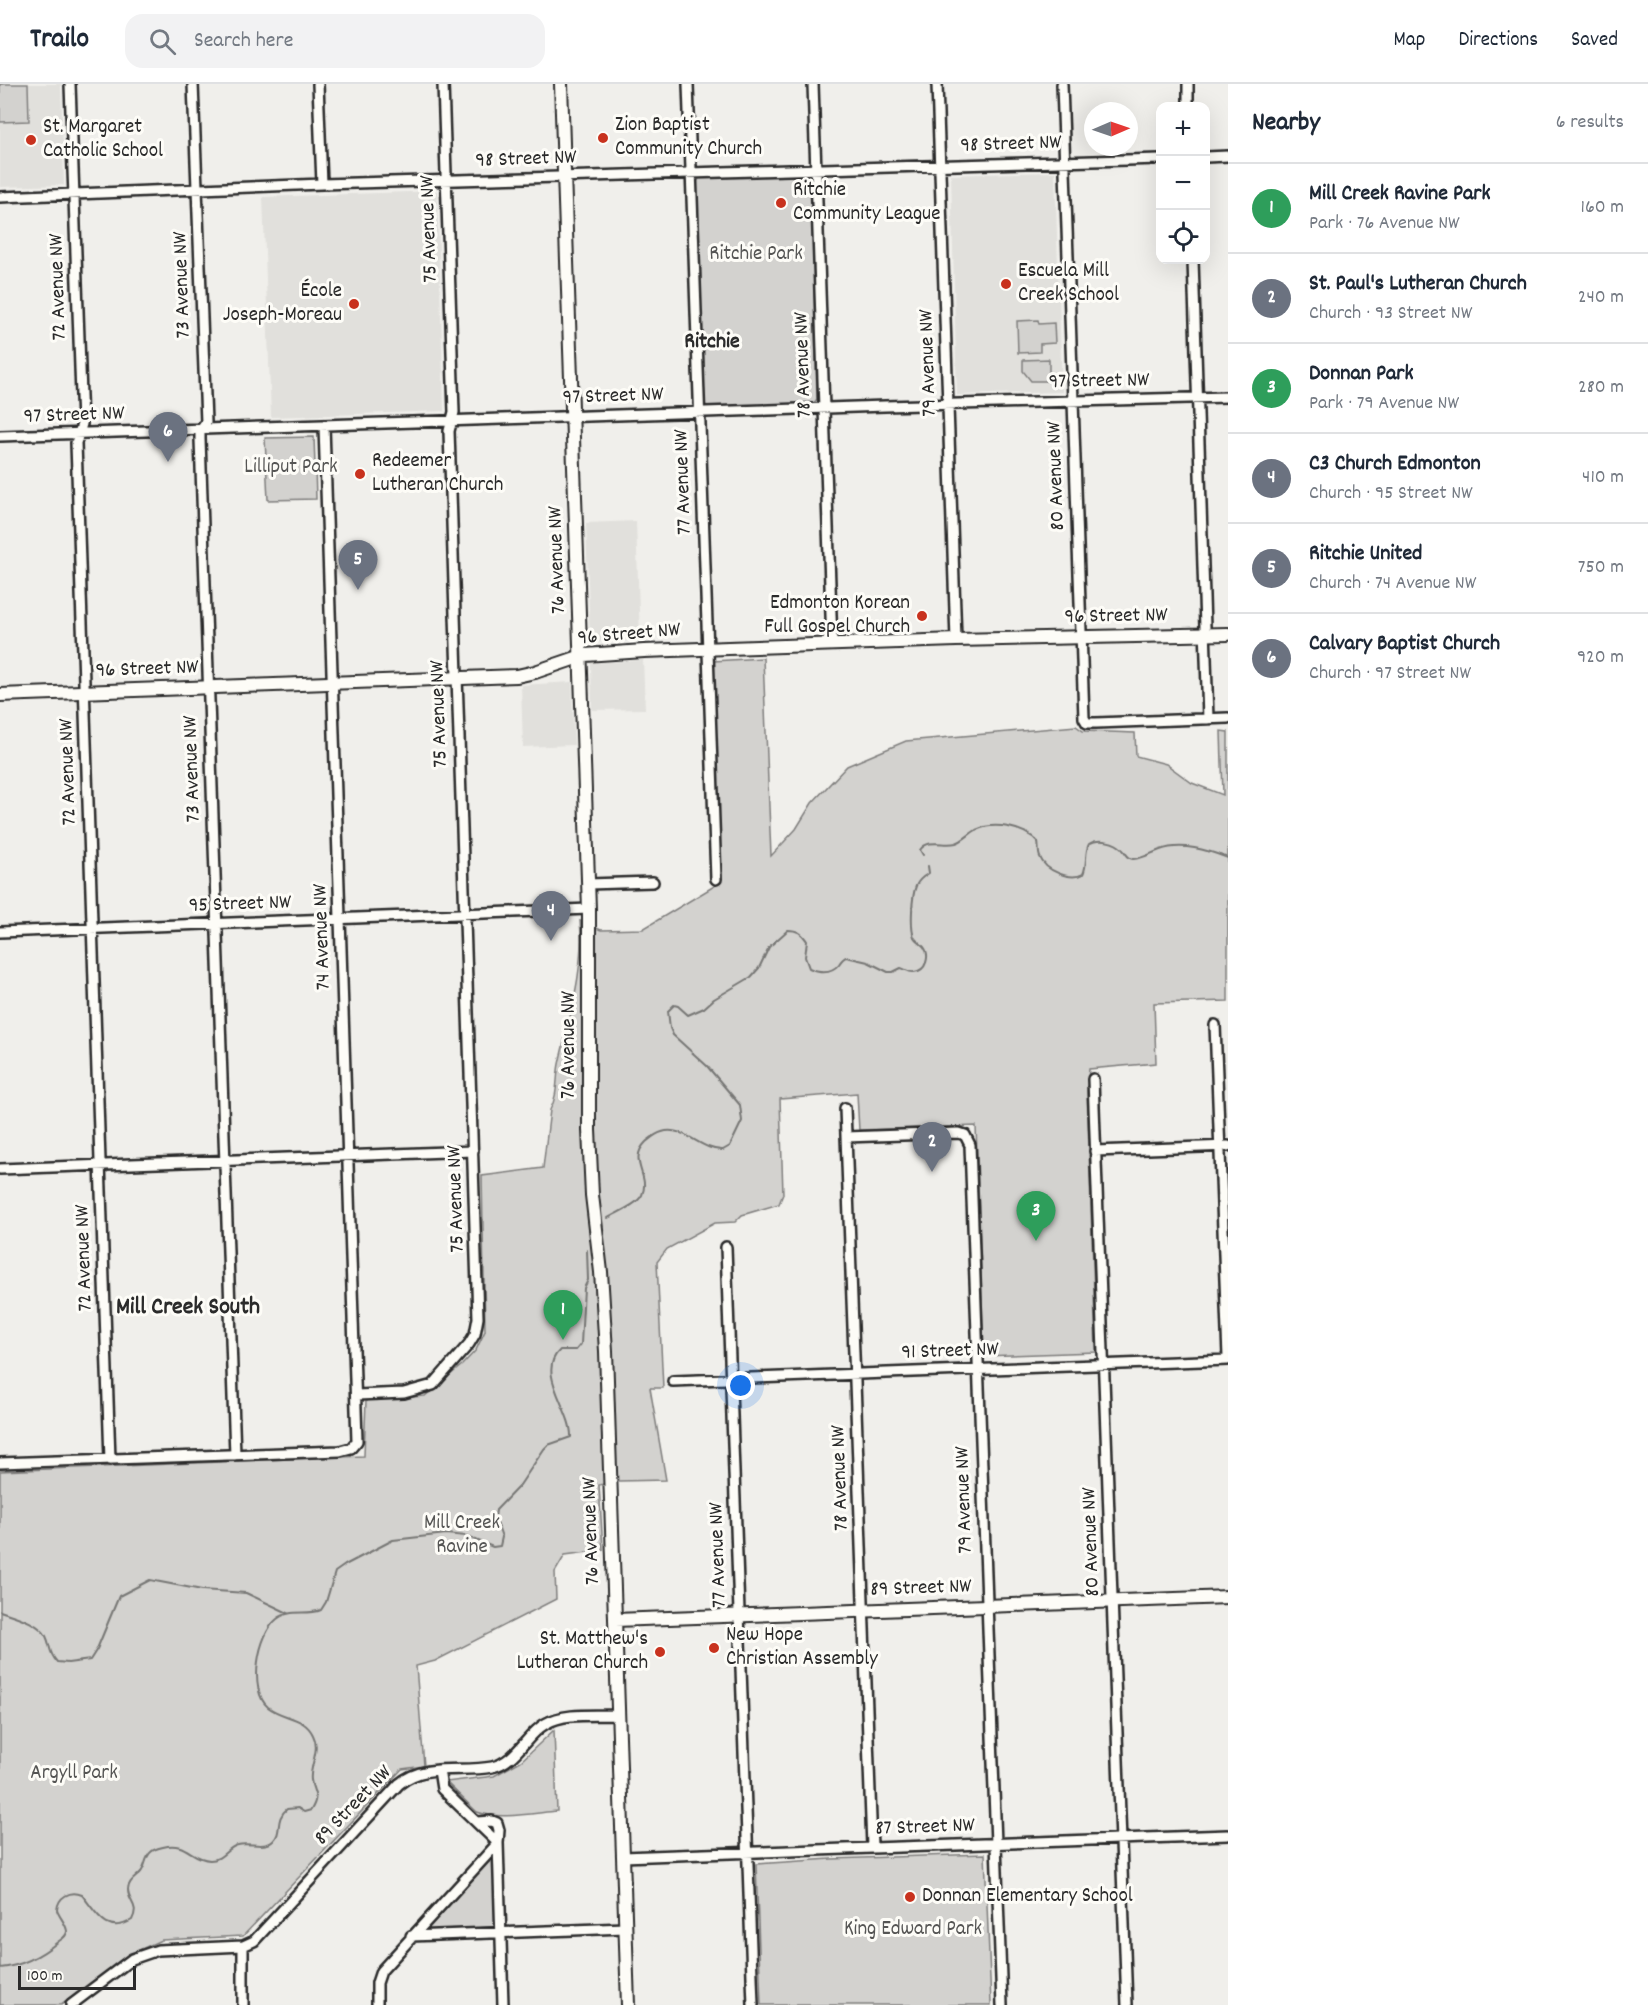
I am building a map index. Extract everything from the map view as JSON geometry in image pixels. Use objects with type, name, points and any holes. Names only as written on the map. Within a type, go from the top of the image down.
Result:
[{"type":"street","name":"72 Avenue NW","points":[[70,84],[82,423],[76,443],[110,1460]]},
{"type":"street","name":"73 Avenue NW","points":[[193,84],[206,420],[200,430],[235,1455]]},
{"type":"street","points":[[318,84],[322,184]]},
{"type":"street","name":"75 Avenue NW","points":[[357,1395],[404,1392],[429,1387],[437,1382],[471,1342],[477,1328],[479,1312],[456,678],[449,431],[454,411],[443,84]]},
{"type":"street","name":"76 Avenue NW","points":[[561,84],[589,909],[589,1139],[606,1351],[628,2005]]},
{"type":"street","name":"77 Avenue NW","points":[[688,84],[716,879]]},
{"type":"street","name":"78 Avenue NW","points":[[813,84],[832,644]]},
{"type":"street","name":"79 Avenue NW","points":[[937,84],[956,640]]},
{"type":"street","name":"80 Avenue NW","points":[[1062,84],[1083,712],[1087,723],[1208,719]]},
{"type":"street","points":[[1188,84],[1188,102]]},
{"type":"street","points":[[1210,157],[1228,156]]},
{"type":"street","name":"98 Street NW","points":[[0,197],[322,184],[1156,159]]},
{"type":"street","points":[[1192,264],[1208,719],[1228,718]]},
{"type":"street","name":"97 Street NW","points":[[0,436],[948,404],[1228,397]]},
{"type":"street","name":"74 Avenue NW","points":[[235,1455],[348,1450],[354,1446],[358,1437],[324,426]]},
{"type":"street","name":"96 Street NW","points":[[0,695],[524,675],[581,656],[709,649],[956,640],[1228,634]]},
{"type":"street","points":[[588,884],[652,882]]},
{"type":"street","name":"95 Street NW","points":[[0,932],[589,909]]},
{"type":"street","points":[[1215,1025],[1224,1146],[1228,1358]]},
{"type":"street","name":"80 Avenue NW","points":[[1093,1078],[1127,2005]]},
{"type":"street","name":"78 Avenue NW","points":[[845,1108],[872,1847]]},
{"type":"street","name":"79 Avenue NW","points":[[846,1137],[959,1133],[967,1137],[970,1146],[1002,2005]]},
{"type":"street","points":[[1095,1151],[1224,1146]]},
{"type":"street","points":[[0,1169],[473,1151]]},
{"type":"street","name":"77 Avenue NW","points":[[726,1247],[753,2005]]},
{"type":"street","name":"91 Street NW","points":[[673,1381],[1103,1365],[1228,1358]]},
{"type":"street","points":[[0,1463],[235,1455]]},
{"type":"street","name":"89 Street NW","points":[[615,1620],[1228,1597]]},
{"type":"street","name":"89 Street NW","points":[[243,1946],[254,1941],[399,1784],[414,1774],[496,1766],[515,1753],[542,1725],[557,1718],[618,1715]]},
{"type":"street","points":[[439,1770],[442,1789],[498,1843],[503,2005]]},
{"type":"street","name":"87 Street NW","points":[[623,1857],[1228,1834]]},
{"type":"street","points":[[377,2005],[378,1978],[384,1966],[498,1843]]},
{"type":"street","points":[[411,1936],[625,1928]]},
{"type":"street","points":[[70,2005],[132,1959],[158,1950],[243,1946],[243,2005]]},
{"type":"shaded area","name":"St. Margaret Catholic School","points":[[0,84],[61,84],[64,185],[0,187]]},
{"type":"shaded area","name":"Escuela Mill Creek School","points":[[1055,172],[1062,392],[957,395],[951,175]]},
{"type":"shaded area","name":"École Joseph-Moreau","points":[[437,191],[444,411],[271,417],[263,197]]},
{"type":"shaded area","points":[[636,521],[640,640],[590,642],[586,523]]},
{"type":"shaded area","points":[[643,660],[645,709],[592,710],[591,663]]},
{"type":"shaded area","points":[[572,682],[574,745],[523,747],[521,685]]},
{"type":"green space","points":[[0,84],[28,84],[29,121],[0,122]]},
{"type":"green space","name":"Ritchie Park","points":[[805,174],[811,179],[817,399],[813,404],[707,406],[703,403],[696,183],[700,177]]},
{"type":"green space","points":[[1038,320],[1039,324],[1054,323],[1055,343],[1040,344],[1040,352],[1018,353],[1017,321]]},
{"type":"green space","points":[[1049,359],[1049,381],[1031,381],[1023,371],[1023,360]]},
{"type":"green space","name":"Lilliput Park","points":[[314,437],[316,499],[268,500],[265,438]]},
{"type":"green space","points":[[763,658],[771,856],[796,829],[812,803],[847,766],[906,741],[1076,726],[1083,731],[1135,733],[1136,756],[1166,764],[1192,783],[1223,795],[1221,731],[1228,732],[1228,1001],[1154,1003],[1156,1063],[1089,1069],[1087,1092],[1096,1352],[984,1356],[976,1126],[859,1130],[857,1093],[780,1099],[783,1194],[779,1204],[742,1215],[735,1222],[715,1223],[667,1249],[657,1262],[663,1388],[650,1388],[666,1480],[618,1481],[599,1485],[603,1550],[565,1555],[555,1572],[556,1599],[435,1661],[416,1666],[424,1766],[402,1769],[243,1936],[161,1940],[135,1952],[61,2005],[0,2005],[0,1471],[364,1456],[366,1400],[425,1396],[462,1365],[476,1350],[485,1331],[482,1176],[543,1168],[550,1110],[556,1093],[559,1064],[578,975],[580,921],[601,930],[643,929],[721,882],[713,661]]},
{"type":"green space","points":[[554,1730],[557,1811],[495,1816],[477,1812],[446,1782],[494,1776],[521,1761]]},
{"type":"green space","name":"King Edward Park","points":[[985,1854],[991,2005],[761,2005],[756,1864]]},
{"type":"green space","points":[[493,1857],[494,1926],[490,1929],[427,1931],[425,1929]]},
{"type":"waterway","points":[[923,855],[920,850],[928,844],[956,843],[983,827],[1000,826],[1017,829],[1032,837],[1038,842],[1039,855],[1047,867],[1072,876],[1083,874],[1089,844],[1097,841],[1116,844],[1128,857],[1133,859],[1177,847],[1203,850],[1228,858]]},
{"type":"waterway","points":[[608,1218],[640,1199],[644,1181],[639,1155],[646,1142],[653,1136],[662,1132],[678,1132],[707,1147],[723,1150],[730,1146],[742,1121],[740,1105],[707,1066],[673,1035],[668,1011],[674,1005],[688,1015],[704,1008],[714,999],[751,977],[759,968],[769,947],[788,930],[799,932],[807,941],[805,957],[809,968],[821,971],[832,969],[846,957],[868,962],[888,972],[901,968],[911,972],[922,969],[927,954],[924,947],[914,937],[913,903],[917,884],[929,873],[928,866]]},
{"type":"waterway","points":[[0,1968],[31,1959],[65,1937],[66,1928],[57,1910],[62,1898],[69,1894],[82,1895],[97,1915],[108,1924],[123,1924],[132,1920],[135,1911],[128,1894],[128,1887],[141,1872],[149,1854],[154,1850],[178,1846],[203,1859],[214,1859],[238,1845],[266,1845],[273,1841],[278,1834],[281,1817],[287,1809],[298,1808],[304,1812],[311,1810],[315,1798],[311,1775],[316,1746],[313,1735],[304,1724],[268,1707],[258,1688],[258,1662],[270,1626],[287,1614],[321,1610],[326,1602],[335,1572],[393,1540],[446,1534],[466,1536],[493,1547],[500,1546],[502,1537],[495,1517],[496,1510],[520,1485],[548,1445],[571,1437],[570,1426],[551,1370],[553,1359],[560,1350],[576,1350],[581,1344],[584,1288],[588,1280],[587,1250]]},
{"type":"waterway","points":[[0,1611],[38,1627],[46,1636],[52,1655],[57,1662],[68,1663],[90,1660],[97,1649],[119,1596],[150,1580],[202,1590],[246,1593],[288,1613]]},
{"type":"place","name":"Zion Baptist Community Church","points":[[603,138]]},
{"type":"place","name":"St. Margaret Catholic School","points":[[31,140]]},
{"type":"place","name":"Ritchie Community League","points":[[781,203]]},
{"type":"place","name":"Escuela Mill Creek School","points":[[1006,284]]},
{"type":"place","name":"École Joseph-Moreau","points":[[354,304]]},
{"type":"place","name":"Calvary Baptist Church","points":[[168,462]]},
{"type":"place","name":"Redeemer Lutheran Church","points":[[360,474]]},
{"type":"place","name":"Ritchie United","points":[[358,590]]},
{"type":"place","name":"Edmonton Korean Full Gospel Church","points":[[922,616]]},
{"type":"place","name":"C3 Church Edmonton","points":[[551,941]]},
{"type":"place","name":"St. Paul's Lutheran Church","points":[[932,1172]]},
{"type":"place","name":"Donnan Park","points":[[1036,1241]]},
{"type":"place","name":"Mill Creek Ravine Park","points":[[563,1340]]},
{"type":"place","name":"New Hope Christian Assembly","points":[[714,1648]]},
{"type":"place","name":"St. Matthew's Lutheran Church","points":[[660,1652]]},
{"type":"place","name":"Donnan Elementary School","points":[[910,1897]]},
{"type":"district","name":"Ritchie","points":[[712,342]]},
{"type":"district","name":"Mill Creek South","points":[[188,1308]]},
{"type":"park label","name":"Mill Creek Ravine","points":[[462,1536]]},
{"type":"park label","name":"Argyll Park","points":[[74,1774]]}]
